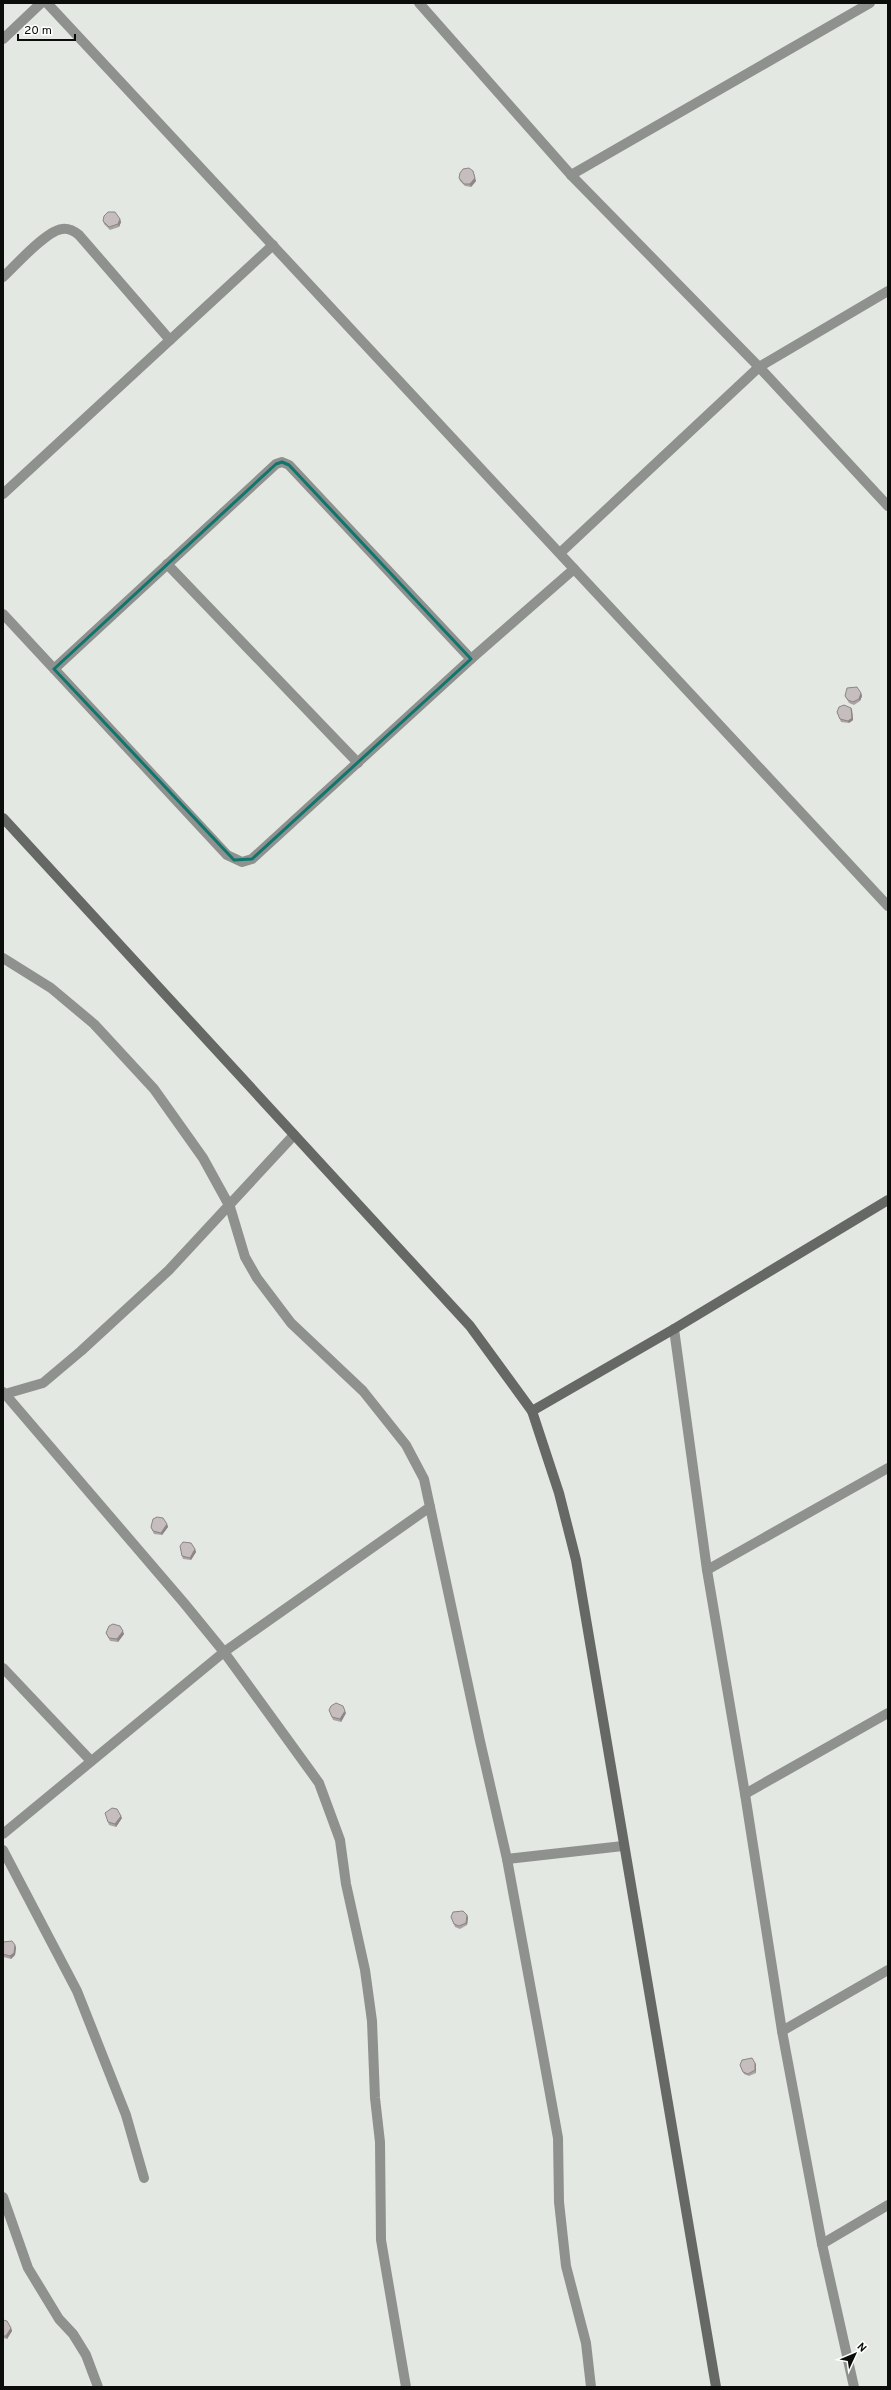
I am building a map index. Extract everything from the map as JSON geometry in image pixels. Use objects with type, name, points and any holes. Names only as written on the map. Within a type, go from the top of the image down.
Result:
[{"type":"street","points":[[3,39],[41,3]]},
{"type":"street","points":[[47,3],[888,906]]},
{"type":"street","points":[[419,3],[571,175],[759,367],[888,506]]},
{"type":"street","points":[[571,175],[870,3]]},
{"type":"street","points":[[3,277],[49,235],[64,228],[72,230],[79,235],[170,340]]},
{"type":"street","points":[[3,494],[273,245]]},
{"type":"street","points":[[560,553],[759,367],[888,291]]},
{"type":"street","points":[[54,669],[276,464],[282,462],[289,465],[471,659]]},
{"type":"street","points":[[167,564],[358,763]]},
{"type":"street","points":[[3,614],[227,855],[234,860],[242,862],[252,859],[471,659],[574,569]]},
{"type":"street","points":[[3,818],[470,1326],[532,1411],[559,1493],[576,1560],[623,1846],[716,2387]]},
{"type":"street","points":[[3,958],[51,988],[94,1024],[154,1089],[203,1158],[230,1207],[245,1258],[257,1278],[291,1323],[363,1391],[406,1445],[424,1479],[507,1860],[558,2138],[559,2202],[566,2266],[586,2343],[591,2387]]},
{"type":"street","points":[[294,1135],[230,1207],[169,1270],[43,1384],[4,1393],[224,1652],[318,1783],[340,1840],[346,1884],[362,1951],[372,2021],[375,2098],[380,2142],[381,2240],[406,2387]]},
{"type":"street","points":[[532,1411],[674,1329],[888,1200]]},
{"type":"street","points":[[674,1329],[707,1570],[745,1794],[782,2031],[822,2244],[854,2387]]},
{"type":"street","points":[[707,1570],[888,1468]]},
{"type":"street","points":[[3,1834],[224,1652],[430,1507]]},
{"type":"street","points":[[3,1668],[91,1761]]},
{"type":"street","points":[[745,1794],[888,1713]]},
{"type":"street","points":[[507,1860],[623,1846]]},
{"type":"street","points":[[3,1850],[76,1990],[126,2115],[144,2178]]},
{"type":"street","points":[[782,2031],[888,1970]]},
{"type":"street","points":[[3,2197],[28,2268],[56,2313],[73,2334],[86,2355],[98,2387]]},
{"type":"street","points":[[822,2244],[888,2204]]},
{"type":"highlighted area","points":[[282,462],[289,465],[471,659],[252,859],[234,860],[54,669],[276,464]]},
{"type":"building","points":[[469,168],[473,171],[475,178],[470,184],[464,184],[459,178],[460,173],[463,169]]},
{"type":"building","points":[[108,212],[115,212],[120,219],[118,224],[109,227],[103,221],[104,216]]},
{"type":"building","points":[[857,687],[861,693],[859,699],[853,702],[848,700],[845,696],[847,688]]},
{"type":"building","points":[[844,705],[851,708],[852,718],[848,721],[840,719],[837,712],[839,707]]},
{"type":"building","points":[[157,1517],[163,1518],[167,1524],[161,1533],[153,1531],[151,1527],[153,1519]]},
{"type":"building","points":[[183,1542],[191,1543],[195,1549],[190,1558],[182,1556],[180,1546]]},
{"type":"building","points":[[113,1624],[120,1626],[123,1631],[117,1639],[109,1638],[106,1633],[109,1626]]},
{"type":"building","points":[[336,1703],[343,1706],[345,1711],[340,1719],[332,1717],[329,1710],[331,1706]]},
{"type":"building","points":[[112,1808],[117,1809],[121,1816],[115,1824],[108,1822],[105,1813]]},
{"type":"building","points":[[463,1911],[467,1915],[466,1923],[459,1926],[454,1924],[451,1917],[453,1912]]},
{"type":"building","points":[[12,1941],[15,1945],[14,1953],[10,1956],[3,1954],[3,1942]]},
{"type":"building","points":[[752,2058],[755,2063],[755,2070],[748,2074],[743,2072],[740,2065],[742,2060]]},
{"type":"building","points":[[3,2320],[7,2321],[11,2328],[6,2336],[3,2336]]}]
